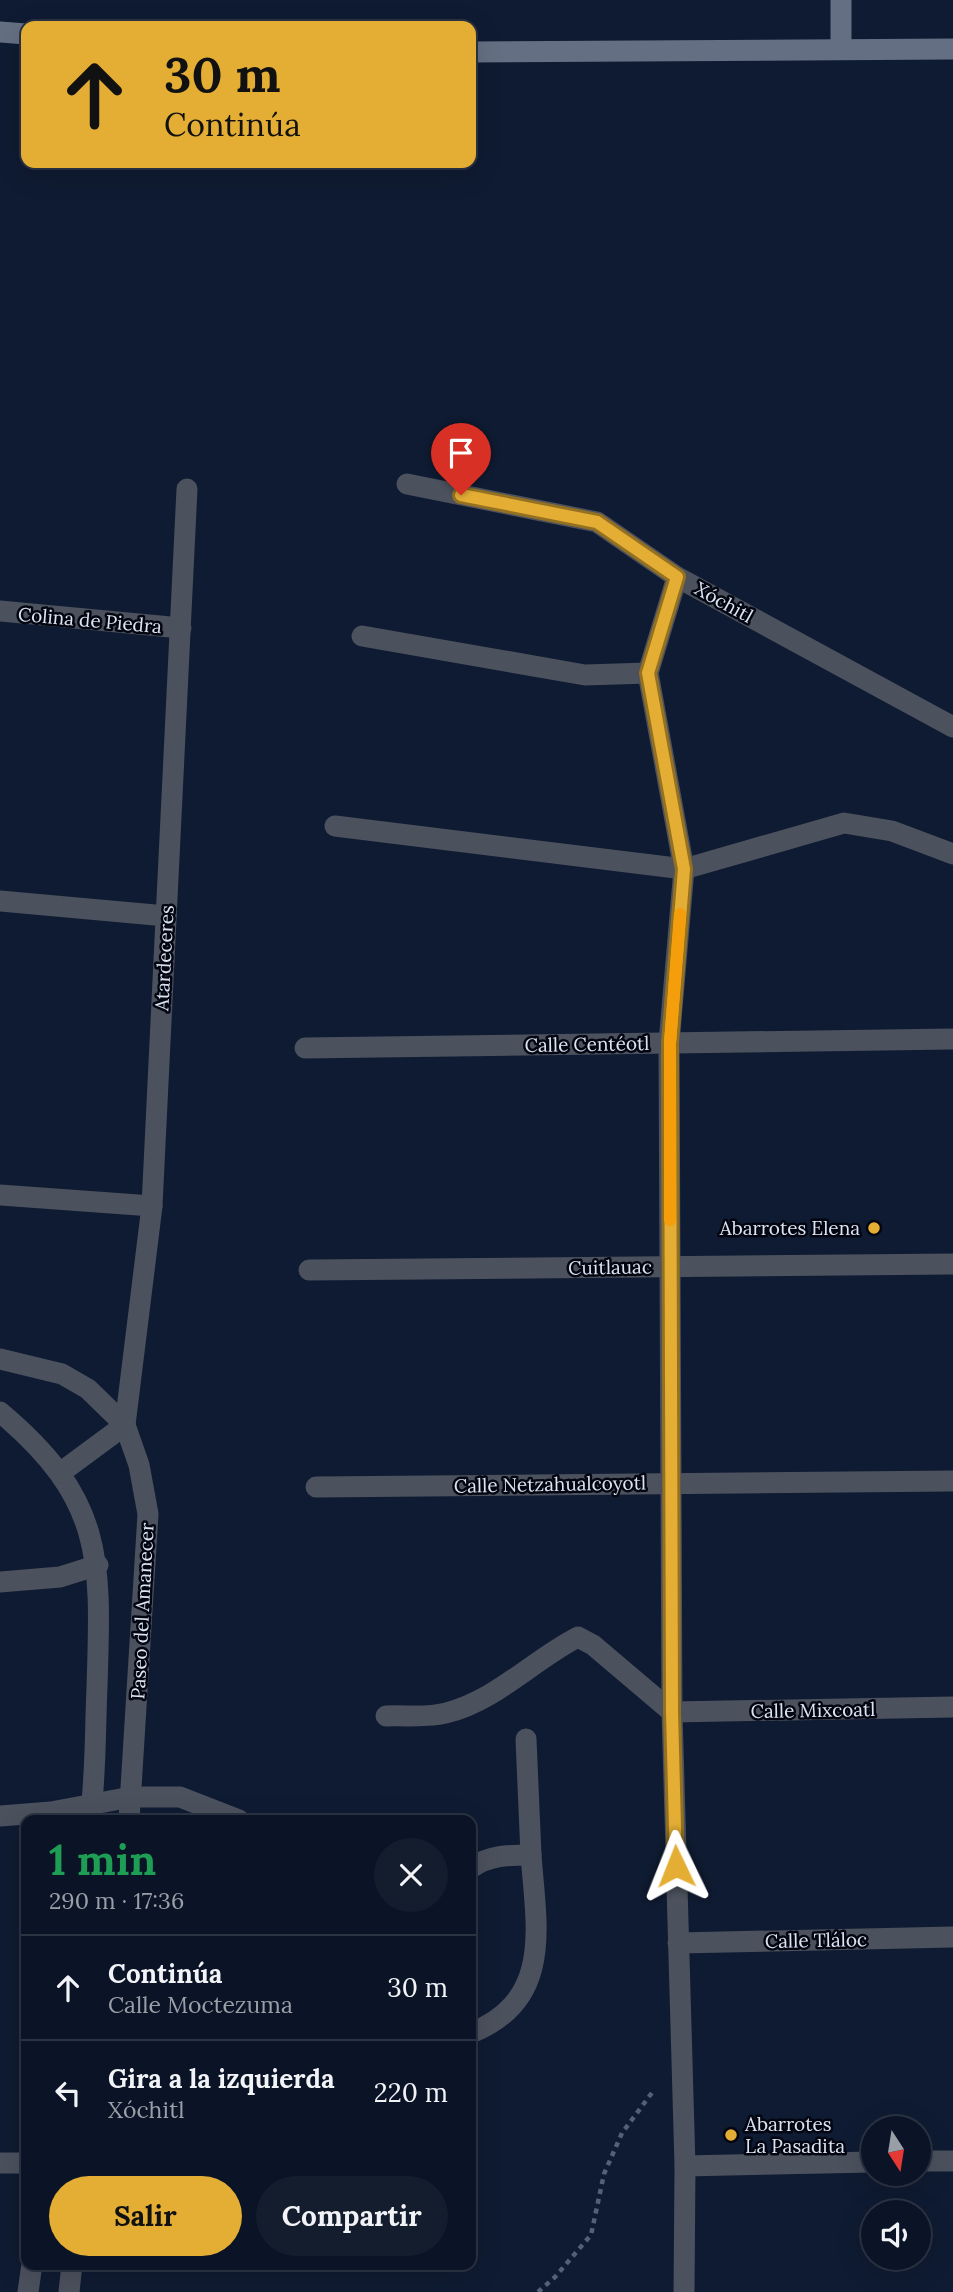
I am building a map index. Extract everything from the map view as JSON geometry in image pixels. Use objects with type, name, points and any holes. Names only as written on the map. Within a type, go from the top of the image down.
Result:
[{"type":"main road","points":[[841,0],[841,48]]},
{"type":"main road","points":[[0,33],[21,34]]},
{"type":"main road","points":[[476,52],[953,49]]},
{"type":"street","name":"Xóchitl","points":[[407,484],[597,522],[677,577],[953,727]]},
{"type":"street","name":"Atardeceres","points":[[125,1425],[152,1206],[187,489]]},
{"type":"street","points":[[677,577],[648,673],[684,869],[670,1043],[672,1712],[685,2166],[684,2292]]},
{"type":"street","name":"Colina de Piedra","points":[[0,611],[181,628]]},
{"type":"street","points":[[362,636],[585,675],[648,673]]},
{"type":"street","points":[[335,826],[684,869],[844,823],[892,831],[953,854]]},
{"type":"street","points":[[0,901],[166,916]]},
{"type":"street","name":"Calle Centéotl","points":[[305,1048],[953,1039]]},
{"type":"street","points":[[0,1195],[152,1206]]},
{"type":"street","name":"Cuitlauac","points":[[309,1270],[953,1264]]},
{"type":"street","name":"Paseo del Amanecer","points":[[0,1359],[62,1374],[88,1389],[125,1425],[139,1465],[148,1514],[129,1815]]},
{"type":"street","points":[[0,1412],[21,1430],[60,1473],[80,1507],[98,1565],[99,1619],[91,1811]]},
{"type":"street","points":[[60,1473],[125,1425]]},
{"type":"street","name":"Calle Netzahualcoyotl","points":[[316,1487],[953,1481]]},
{"type":"street","points":[[0,1582],[60,1577],[98,1565]]},
{"type":"street","points":[[386,1716],[446,1713],[496,1692],[559,1647],[578,1637],[593,1645],[672,1712]]},
{"type":"street","name":"Calle Mixcoatl","points":[[672,1712],[953,1707]]},
{"type":"street","points":[[476,2030],[500,2015],[516,1999],[534,1968],[538,1950],[526,1739]]},
{"type":"street","points":[[0,1816],[91,1811],[131,1797],[180,1797],[226,1815]]},
{"type":"street","points":[[476,1864],[506,1854],[531,1855]]},
{"type":"street","name":"Calle Tláloc","points":[[678,1943],[953,1937]]},
{"type":"street","points":[[931,2161],[953,2161]]},
{"type":"street","points":[[685,2166],[861,2162]]},
{"type":"street","points":[[0,2163],[21,2164]]},
{"type":"street","points":[[28,2292],[31,2270]]},
{"type":"street","points":[[69,2292],[71,2270]]},
{"type":"path","points":[[538,2292],[592,2235],[604,2174],[622,2133],[682,2053]]},
{"type":"slow traffic","points":[[670,1220],[670,1043],[680,914]]},
{"type":"place","name":"Abarrotes Elena","points":[[874,1228]]},
{"type":"place","name":"Abarrotes La Pasadita","points":[[731,2135]]},
{"type":"route","points":[[461,495],[597,522],[677,577],[648,673],[684,869],[670,1043],[672,1712],[676,1866]]}]
